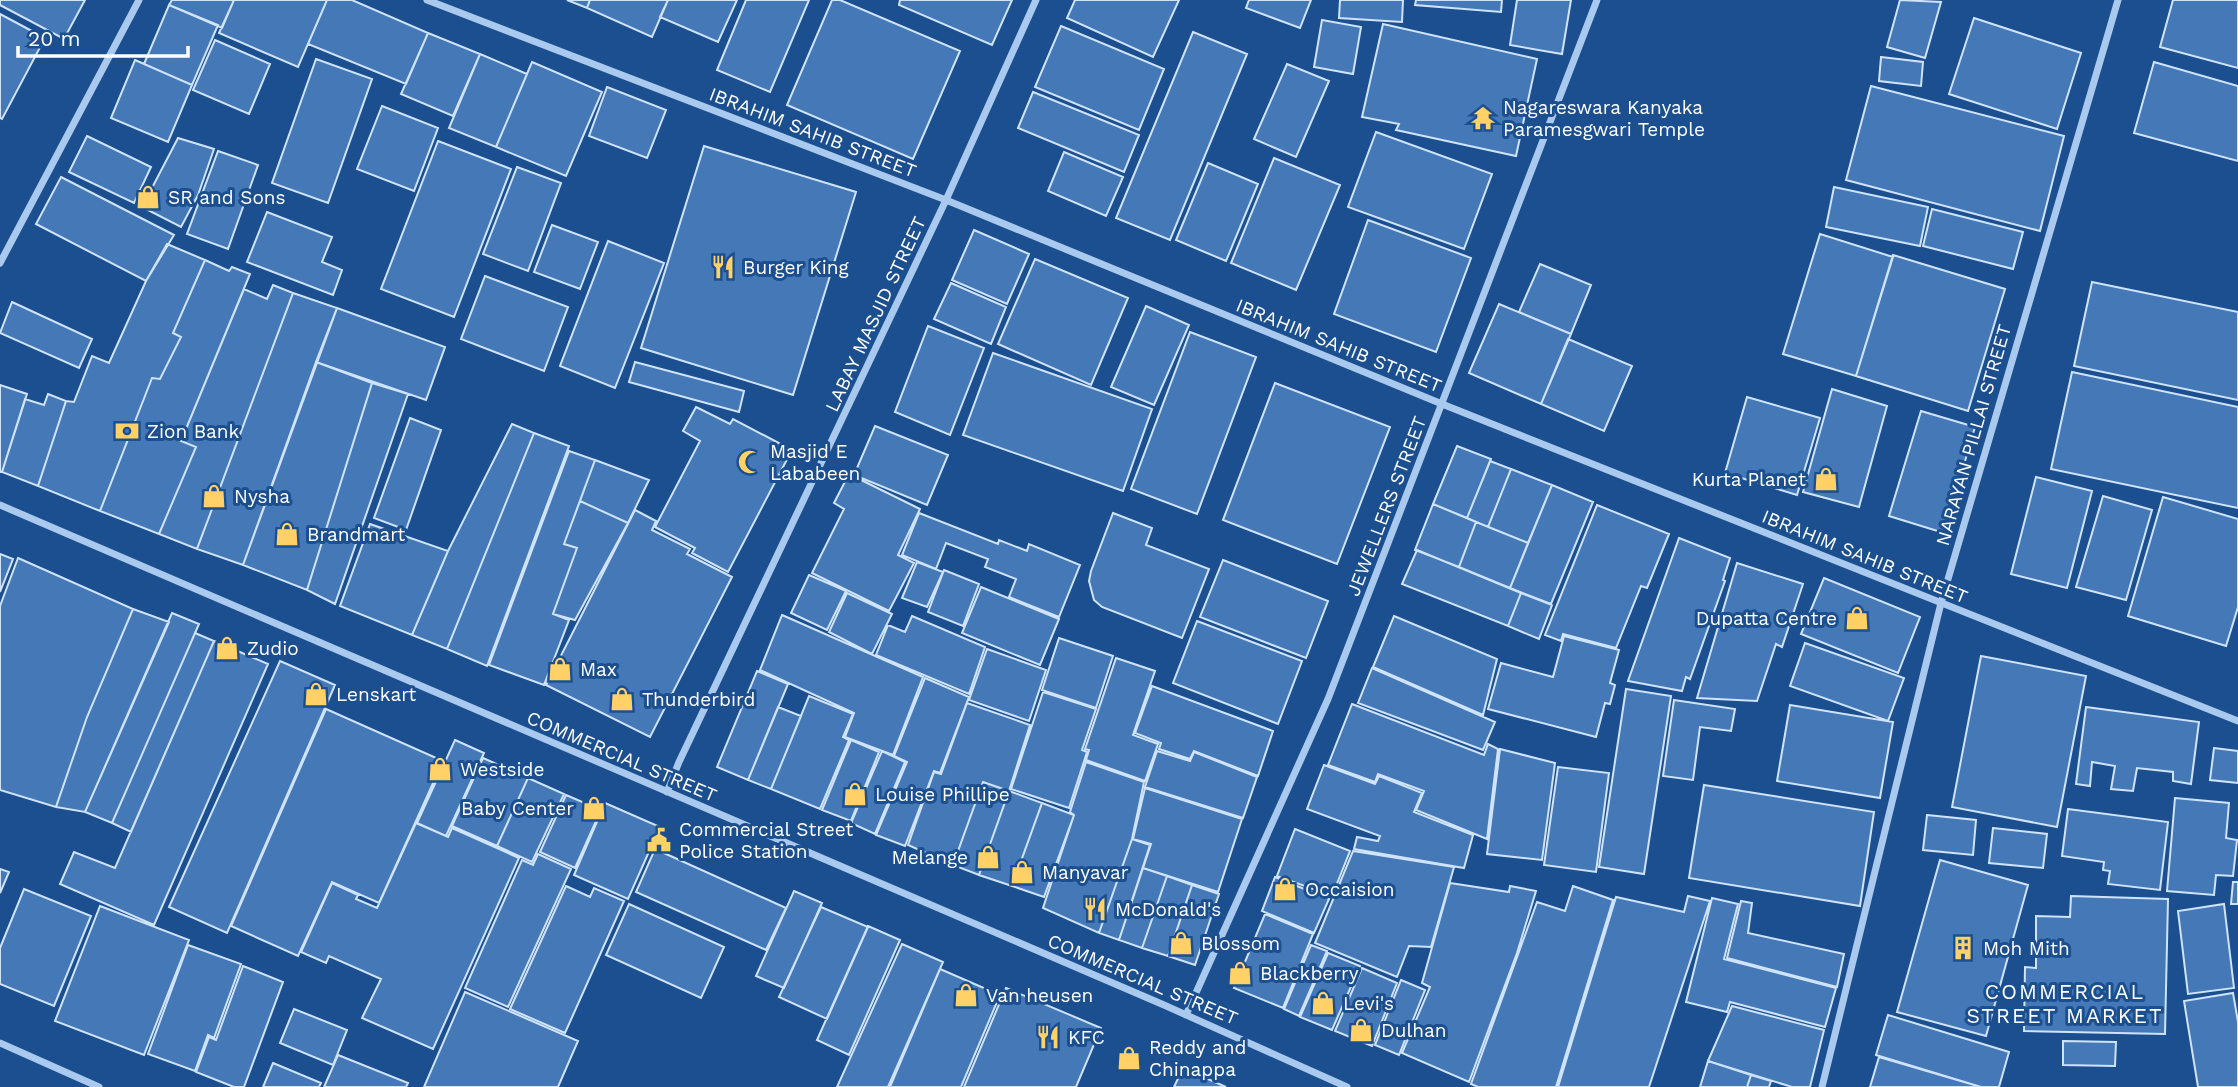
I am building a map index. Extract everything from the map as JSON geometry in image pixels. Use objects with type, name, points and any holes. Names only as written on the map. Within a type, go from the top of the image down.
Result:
[{"type":"street","points":[[0,263],[139,0]]},
{"type":"street","name":"IBRAHIM SAHIB STREET","points":[[427,0],[946,200],[1442,404],[2238,721]]},
{"type":"street","name":"LABAY MASJID STREET","points":[[667,792],[946,200],[1036,0]]},
{"type":"street","name":"JEWELLERS STREET","points":[[1186,1015],[1328,699],[1597,0]]},
{"type":"street","name":"NARAYAN PILLAI STREET","points":[[1822,1087],[1941,603],[2118,0]]},
{"type":"street","name":"COMMERCIAL STREET","points":[[0,505],[1186,1015],[1347,1087]]},
{"type":"street","points":[[0,1043],[99,1087]]},
{"type":"building","points":[[0,0],[85,0],[64,39],[0,5]]},
{"type":"building","points":[[172,0],[234,0],[222,28],[169,5]]},
{"type":"building","points":[[234,0],[327,0],[298,67],[219,33]]},
{"type":"building","points":[[327,0],[352,0],[428,33],[406,84],[308,44]]},
{"type":"building","points":[[567,0],[590,0],[587,8]]},
{"type":"building","points":[[590,0],[668,0],[652,37],[587,8]]},
{"type":"building","points":[[668,0],[737,0],[718,42],[660,17]]},
{"type":"building","points":[[746,0],[809,0],[770,92],[717,70]]},
{"type":"building","points":[[832,0],[840,0],[960,51],[913,159],[787,105]]},
{"type":"building","points":[[900,0],[1012,0],[992,45],[899,5]]},
{"type":"building","points":[[1075,0],[1179,0],[1153,57],[1067,18]]},
{"type":"building","points":[[1249,0],[1311,0],[1300,28],[1246,8]]},
{"type":"building","points":[[1340,0],[1403,0],[1402,22],[1339,18]]},
{"type":"building","points":[[1416,0],[1502,0],[1501,12],[1415,5]]},
{"type":"building","points":[[1517,0],[1571,0],[1562,54],[1510,45]]},
{"type":"building","points":[[1900,0],[1941,2],[1925,58],[1887,47]]},
{"type":"building","points":[[2173,0],[2238,0],[2238,68],[2160,47]]},
{"type":"building","points":[[169,5],[218,25],[192,85],[144,64]]},
{"type":"building","points":[[0,14],[45,38],[2,119],[0,118]]},
{"type":"building","points":[[1974,18],[2081,53],[2057,129],[1949,94]]},
{"type":"building","points":[[1322,20],[1361,27],[1353,74],[1314,67]]},
{"type":"building","points":[[1383,24],[1537,59],[1516,156],[1396,130],[1399,124],[1362,117]]},
{"type":"building","points":[[1061,26],[1164,69],[1139,130],[1035,87]]},
{"type":"building","points":[[1193,32],[1247,54],[1170,240],[1116,218]]},
{"type":"building","points":[[428,33],[480,54],[453,116],[401,94]]},
{"type":"building","points":[[215,40],[270,64],[249,114],[193,90]]},
{"type":"building","points":[[480,54],[527,74],[496,147],[449,128]]},
{"type":"building","points":[[1881,57],[1923,62],[1921,86],[1879,81]]},
{"type":"building","points":[[316,59],[372,79],[328,203],[272,183]]},
{"type":"building","points":[[135,60],[192,85],[168,142],[111,118]]},
{"type":"building","points":[[532,62],[602,92],[566,176],[496,147]]},
{"type":"building","points":[[2154,62],[2238,86],[2238,161],[2134,133]]},
{"type":"building","points":[[1287,64],[1329,81],[1296,157],[1254,139]]},
{"type":"building","points":[[1871,86],[2064,136],[2040,231],[1846,180]]},
{"type":"building","points":[[607,87],[666,110],[647,158],[589,136]]},
{"type":"building","points":[[1033,92],[1139,135],[1124,172],[1018,128]]},
{"type":"building","points":[[382,106],[438,128],[414,191],[357,169]]},
{"type":"building","points":[[1376,132],[1492,174],[1464,249],[1348,207]]},
{"type":"building","points":[[87,136],[151,167],[134,203],[69,172]]},
{"type":"building","points":[[178,138],[214,149],[198,195],[181,227],[142,207]]},
{"type":"building","points":[[438,141],[511,169],[454,317],[381,289]]},
{"type":"building","points":[[704,146],[856,192],[793,395],[641,348]]},
{"type":"building","points":[[218,151],[258,165],[228,249],[187,234]]},
{"type":"building","points":[[1064,152],[1123,177],[1106,216],[1048,191]]},
{"type":"building","points":[[1274,158],[1340,185],[1296,290],[1231,263]]},
{"type":"building","points":[[1208,163],[1258,184],[1226,261],[1176,240]]},
{"type":"building","points":[[517,167],[561,183],[528,271],[483,254]]},
{"type":"building","points":[[61,177],[174,235],[146,281],[36,224]]},
{"type":"building","points":[[1834,187],[1928,207],[1920,246],[1826,227]]},
{"type":"building","points":[[1932,209],[2023,232],[2013,269],[1923,246]]},
{"type":"building","points":[[267,212],[332,237],[322,262],[342,270],[333,295],[247,262]]},
{"type":"building","points":[[1368,220],[1471,258],[1436,352],[1334,314]]},
{"type":"building","points":[[552,225],[598,242],[580,289],[534,272]]},
{"type":"building","points":[[974,230],[1029,254],[1007,304],[952,280]]},
{"type":"building","points":[[1820,234],[1893,257],[1856,376],[1783,354]]},
{"type":"building","points":[[608,241],[664,263],[615,388],[560,366]]},
{"type":"building","points":[[167,244],[205,260],[173,333],[181,337],[160,379],[152,378],[100,511],[38,486],[66,401],[74,402],[92,356],[109,363],[146,281]]},
{"type":"building","points":[[1893,255],[2005,289],[1968,411],[1856,376]]},
{"type":"building","points":[[1035,259],[1128,298],[1091,385],[998,344]]},
{"type":"building","points":[[205,260],[229,271],[232,267],[250,274],[181,441],[196,447],[159,534],[100,511],[152,378],[160,379],[181,337],[173,333]]},
{"type":"building","points":[[1540,264],[1591,285],[1571,334],[1519,312]]},
{"type":"building","points":[[485,276],[568,307],[544,371],[461,339]]},
{"type":"building","points":[[2092,282],[2238,312],[2238,400],[2074,366]]},
{"type":"building","points":[[951,283],[1006,307],[991,344],[934,319]]},
{"type":"building","points":[[273,285],[293,293],[197,549],[159,534],[196,447],[181,441],[244,289],[267,299]]},
{"type":"building","points":[[293,293],[337,308],[243,565],[197,549]]},
{"type":"building","points":[[12,302],[92,339],[79,368],[0,333]]},
{"type":"building","points":[[1499,304],[1571,334],[1541,404],[1469,373]]},
{"type":"building","points":[[1146,306],[1189,325],[1154,405],[1111,387]]},
{"type":"building","points":[[337,308],[445,347],[426,400],[316,362]]},
{"type":"building","points":[[928,326],[984,348],[950,435],[895,412]]},
{"type":"building","points":[[1190,332],[1256,357],[1197,514],[1131,489]]},
{"type":"building","points":[[1568,339],[1632,366],[1604,431],[1541,404]]},
{"type":"building","points":[[993,353],[1152,409],[1123,491],[963,435]]},
{"type":"building","points":[[316,362],[372,383],[307,590],[243,565]]},
{"type":"building","points":[[635,362],[744,391],[739,412],[629,382]]},
{"type":"building","points":[[2072,372],[2238,407],[2238,508],[2051,469]]},
{"type":"building","points":[[372,383],[408,394],[335,604],[307,590]]},
{"type":"building","points":[[1275,383],[1390,427],[1337,564],[1223,520]]},
{"type":"building","points":[[0,385],[27,394],[2,472],[0,472]]},
{"type":"building","points":[[1832,389],[1887,406],[1859,507],[1803,492]]},
{"type":"building","points":[[48,394],[66,401],[38,486],[2,472],[25,399],[44,405]]},
{"type":"building","points":[[1747,397],[1820,418],[1797,495],[1725,473]]},
{"type":"building","points":[[696,407],[730,424],[733,419],[792,450],[728,572],[692,553],[695,548],[655,527],[700,441],[683,431]]},
{"type":"building","points":[[1921,411],[1975,427],[1944,533],[1889,516]]},
{"type":"building","points":[[410,418],[441,430],[406,530],[374,518]]},
{"type":"building","points":[[512,424],[534,433],[447,649],[412,635],[448,551]]},
{"type":"building","points":[[875,426],[948,455],[927,505],[854,475]]},
{"type":"building","points":[[534,433],[569,446],[487,666],[447,649]]},
{"type":"building","points":[[1457,446],[1491,459],[1467,518],[1433,504]]},
{"type":"building","points":[[569,451],[595,460],[564,544],[577,548],[553,614],[569,620],[544,685],[489,665]]},
{"type":"building","points":[[595,460],[649,480],[628,523],[580,501]]},
{"type":"building","points":[[1490,461],[1511,469],[1488,527],[1467,518]]},
{"type":"building","points":[[1511,469],[1552,485],[1528,543],[1488,527]]},
{"type":"building","points":[[849,474],[920,509],[898,555],[914,563],[889,611],[812,573],[844,509],[834,503]]},
{"type":"building","points":[[2036,477],[2092,491],[2067,588],[2011,574]]},
{"type":"building","points":[[1552,485],[1593,502],[1551,604],[1510,588]]},
{"type":"building","points":[[2103,496],[2152,510],[2126,600],[2076,587]]},
{"type":"building","points":[[2163,497],[2238,519],[2238,607],[2226,646],[2128,616]]},
{"type":"building","points":[[580,501],[628,523],[575,620],[553,614],[577,548],[564,544]]},
{"type":"building","points":[[1433,504],[1476,522],[1459,567],[1415,550]]},
{"type":"building","points":[[1597,505],[1669,534],[1647,588],[1641,586],[1616,648],[1563,634],[1561,641],[1545,635]]},
{"type":"building","points":[[635,510],[656,521],[652,530],[690,549],[687,554],[732,577],[650,737],[546,685]]},
{"type":"building","points":[[919,513],[998,544],[999,540],[1027,551],[1029,544],[1080,565],[1059,617],[1009,597],[1016,579],[985,567],[988,559],[946,543],[936,569],[902,555]]},
{"type":"building","points":[[1113,513],[1152,528],[1146,545],[1209,569],[1182,638],[1102,607],[1094,600],[1089,581],[1091,571]]},
{"type":"building","points":[[1476,522],[1528,543],[1510,588],[1459,567]]},
{"type":"building","points":[[370,524],[448,551],[412,635],[340,606]]},
{"type":"building","points":[[1679,538],[1730,558],[1723,580],[1725,581],[1690,679],[1686,677],[1682,691],[1628,681]]},
{"type":"building","points":[[1417,550],[1521,593],[1508,626],[1402,584]]},
{"type":"building","points":[[0,554],[13,559],[0,592]]},
{"type":"building","points":[[18,558],[133,609],[87,717],[56,807],[0,790],[0,606]]},
{"type":"building","points":[[1223,560],[1328,601],[1306,658],[1200,617]]},
{"type":"building","points":[[917,562],[943,572],[927,607],[902,598]]},
{"type":"building","points":[[1737,563],[1803,584],[1782,647],[1776,644],[1757,701],[1697,698]]},
{"type":"building","points":[[944,570],[979,584],[963,626],[928,612]]},
{"type":"building","points":[[809,575],[846,591],[827,630],[791,613]]},
{"type":"building","points":[[1824,578],[1920,617],[1898,673],[1801,634]]},
{"type":"building","points":[[981,587],[1059,619],[1040,665],[962,633]]},
{"type":"building","points":[[847,593],[892,614],[872,654],[829,632]]},
{"type":"building","points":[[1521,593],[1552,605],[1539,639],[1508,626]]},
{"type":"building","points":[[133,609],[169,622],[85,812],[56,807],[87,717]]},
{"type":"building","points":[[172,613],[199,624],[112,823],[85,812]]},
{"type":"building","points":[[782,615],[923,677],[893,755],[845,737],[854,713],[760,670]]},
{"type":"building","points":[[912,616],[985,647],[969,694],[876,655],[888,625],[905,632]]},
{"type":"building","points":[[1394,616],[1497,659],[1483,715],[1373,667]]},
{"type":"building","points":[[1197,621],[1302,661],[1278,724],[1173,683]]},
{"type":"building","points":[[195,633],[214,641],[131,832],[112,823]]},
{"type":"building","points":[[1564,636],[1619,650],[1610,683],[1615,685],[1610,704],[1605,703],[1596,737],[1488,709],[1501,663],[1553,677]]},
{"type":"building","points":[[1059,638],[1113,656],[1096,708],[1042,690]]},
{"type":"building","points":[[214,641],[268,664],[154,925],[60,884],[74,852],[115,868]]},
{"type":"building","points":[[1805,643],[1904,678],[1888,721],[1790,686]]},
{"type":"building","points":[[987,649],[1046,670],[1029,721],[969,700]]},
{"type":"building","points":[[1981,656],[2086,676],[2057,827],[1952,807]]},
{"type":"building","points":[[1116,658],[1155,671],[1133,735],[1158,744],[1145,781],[1086,760],[1089,750],[1085,749]]},
{"type":"building","points":[[280,661],[335,685],[227,933],[169,907]]},
{"type":"building","points":[[1372,668],[1495,722],[1483,750],[1358,703]]},
{"type":"building","points":[[757,671],[788,684],[748,780],[717,767]]},
{"type":"building","points":[[925,678],[969,697],[940,773],[934,771],[905,846],[876,835],[907,762],[894,756]]},
{"type":"building","points":[[1152,686],[1273,731],[1258,776],[1194,751],[1190,759],[1159,749],[1161,743],[1135,733]]},
{"type":"building","points":[[1626,689],[1671,696],[1644,874],[1599,867]]},
{"type":"building","points":[[1043,692],[1096,709],[1082,750],[1087,752],[1069,808],[1011,789]]},
{"type":"building","points":[[809,696],[853,714],[843,737],[849,740],[820,809],[771,789]]},
{"type":"building","points":[[1674,700],[1735,709],[1731,731],[1700,727],[1693,780],[1663,776]]},
{"type":"building","points":[[967,703],[1030,725],[1009,791],[983,782],[953,865],[908,845],[934,772],[941,774]]},
{"type":"building","points":[[1352,704],[1484,755],[1488,744],[1498,749],[1487,839],[1416,810],[1424,791],[1378,774],[1375,782],[1328,765]]},
{"type":"building","points":[[1790,705],[1893,722],[1880,798],[1777,781]]},
{"type":"building","points":[[778,707],[801,716],[771,789],[748,780]]},
{"type":"building","points":[[2086,707],[2199,722],[2191,784],[2173,781],[2173,772],[2137,768],[2133,791],[2111,789],[2115,766],[2092,762],[2090,786],[2076,784]]},
{"type":"building","points":[[326,709],[443,761],[379,903],[332,882],[298,956],[231,926]]},
{"type":"building","points":[[455,740],[484,753],[446,836],[417,823]]},
{"type":"building","points":[[851,740],[879,752],[851,821],[822,810]]},
{"type":"building","points":[[2214,748],[2238,751],[2238,783],[2210,780]]},
{"type":"building","points":[[1500,749],[1555,763],[1542,860],[1487,854]]},
{"type":"building","points":[[882,751],[905,762],[875,834],[851,823]]},
{"type":"building","points":[[1157,751],[1190,761],[1194,752],[1257,777],[1243,818],[1145,787]]},
{"type":"building","points":[[483,758],[528,778],[497,846],[452,826]]},
{"type":"building","points":[[1086,762],[1144,782],[1132,839],[1099,933],[1043,908],[1074,815],[1070,812]]},
{"type":"building","points":[[1324,765],[1375,784],[1379,776],[1422,793],[1414,812],[1473,835],[1464,868],[1354,849],[1357,837],[1378,841],[1380,836],[1307,809]]},
{"type":"building","points":[[1558,767],[1609,773],[1596,872],[1544,865]]},
{"type":"building","points":[[528,778],[564,794],[532,862],[497,846]]},
{"type":"building","points":[[983,782],[1009,791],[979,875],[953,865]]},
{"type":"building","points":[[1704,785],[1874,812],[1860,906],[1689,878]]},
{"type":"building","points":[[1145,788],[1242,819],[1218,892],[1143,868],[1151,844],[1133,839]]},
{"type":"building","points":[[1009,791],[1042,803],[1012,886],[979,875]]},
{"type":"building","points":[[566,795],[601,810],[575,868],[540,852]]},
{"type":"building","points":[[2175,798],[2229,803],[2226,838],[2237,840],[2233,876],[2216,875],[2214,895],[2167,891]]},
{"type":"building","points":[[605,803],[660,827],[628,899],[574,875]]},
{"type":"building","points":[[1042,803],[1074,815],[1044,897],[1012,886]]},
{"type":"building","points":[[2068,809],[2168,822],[2160,890],[2108,884],[2110,871],[2103,870],[2104,862],[2062,856]]},
{"type":"building","points":[[1927,815],[1976,820],[1973,855],[1923,850]]},
{"type":"building","points":[[416,823],[448,837],[452,828],[519,858],[433,1049],[362,1018],[381,979],[329,956],[326,963],[301,952],[332,883],[358,895],[356,899],[377,908]]},
{"type":"building","points":[[1993,828],[2047,834],[2043,868],[1989,863]]},
{"type":"building","points":[[1295,829],[1350,851],[1332,896],[1277,876]]},
{"type":"building","points":[[1132,839],[1150,845],[1119,940],[1099,933]]},
{"type":"building","points":[[655,849],[786,908],[766,950],[636,892]]},
{"type":"building","points":[[1353,851],[1454,867],[1431,947],[1409,946],[1397,977],[1315,943]]},
{"type":"building","points":[[538,854],[571,869],[508,1007],[465,988],[522,860],[533,865]]},
{"type":"building","name":"Moh Mith","points":[[1940,860],[2028,885],[1986,1036],[1897,1012]]},
{"type":"building","points":[[1143,868],[1167,876],[1142,948],[1119,940]]},
{"type":"building","points":[[0,869],[9,872],[0,893]]},
{"type":"building","points":[[1167,876],[1192,885],[1168,956],[1142,948]]},
{"type":"building","points":[[1275,877],[1329,899],[1314,933],[1262,911]]},
{"type":"building","points":[[2233,882],[2238,882],[2238,904],[2231,904]]},
{"type":"building","points":[[1450,883],[1509,892],[1510,886],[1536,891],[1517,953],[1469,1082],[1402,1053],[1430,987],[1422,983]]},
{"type":"building","points":[[1192,885],[1219,894],[1195,965],[1168,956]]},
{"type":"building","points":[[566,886],[590,897],[594,888],[624,901],[565,1033],[510,1009]]},
{"type":"building","points":[[1573,886],[1613,900],[1556,1087],[1478,1087],[1471,1084],[1537,902],[1565,911]]},
{"type":"building","points":[[24,889],[91,916],[54,1006],[0,984],[0,948]]},
{"type":"building","points":[[794,891],[822,903],[784,988],[756,976]]},
{"type":"building","points":[[1688,896],[1710,901],[1649,1087],[1558,1087],[1616,897],[1684,912]]},
{"type":"building","points":[[2071,896],[2168,899],[2165,1034],[2024,1031],[2025,967],[2036,968],[2036,916],[2070,917]]},
{"type":"building","points":[[1712,898],[1738,904],[1724,959],[1836,988],[1825,1027],[1730,1002],[1727,1012],[1686,1002]]},
{"type":"building","points":[[1741,901],[1752,903],[1748,933],[1844,954],[1837,987],[1727,958]]},
{"type":"building","points":[[629,904],[724,947],[701,998],[606,955]]},
{"type":"building","points":[[2224,904],[2234,988],[2188,994],[2178,911]]},
{"type":"building","points":[[100,906],[189,940],[144,1055],[55,1021]]},
{"type":"building","points":[[821,907],[868,927],[827,1019],[779,997]]},
{"type":"building","points":[[1265,914],[1313,934],[1283,1008],[1234,988]]},
{"type":"building","points":[[868,926],[900,940],[849,1055],[817,1040]]},
{"type":"building","points":[[902,944],[943,962],[888,1087],[837,1087]]},
{"type":"building","points":[[188,945],[241,964],[214,1038],[208,1035],[195,1071],[148,1054]]},
{"type":"building","points":[[1311,945],[1327,951],[1299,1016],[1284,1009]]},
{"type":"building","points":[[1328,953],[1360,966],[1332,1030],[1300,1017]]},
{"type":"building","points":[[243,966],[283,982],[244,1087],[234,1087],[196,1072],[209,1037],[216,1040]]},
{"type":"building","points":[[1362,968],[1397,983],[1372,1046],[1335,1031]]},
{"type":"building","points":[[940,969],[1000,995],[961,1087],[890,1087]]},
{"type":"building","points":[[1401,980],[1425,990],[1399,1055],[1375,1045]]},
{"type":"building","points":[[1006,988],[1101,1028],[1076,1087],[964,1087]]},
{"type":"building","points":[[465,992],[578,1041],[558,1087],[424,1087]]},
{"type":"building","points":[[2233,993],[2238,1022],[2238,1087],[2198,1087],[2184,1001]]},
{"type":"building","points":[[1732,1006],[1824,1030],[1810,1087],[1792,1087],[1708,1061]]},
{"type":"building","points":[[294,1009],[347,1030],[333,1065],[280,1043]]},
{"type":"building","points":[[1888,1015],[2009,1052],[1999,1087],[1981,1087],[1876,1055]]},
{"type":"building","points":[[2063,1041],[2116,1042],[2115,1066],[2063,1065]]},
{"type":"building","points":[[338,1055],[408,1083],[406,1087],[324,1087]]},
{"type":"building","points":[[1879,1057],[1981,1087],[1870,1087]]},
{"type":"building","points":[[1708,1061],[1751,1075],[1747,1087],[1700,1087]]},
{"type":"building","points":[[273,1063],[321,1083],[319,1087],[263,1087]]},
{"type":"building","points":[[1183,1068],[1226,1087],[1174,1087]]},
{"type":"building","points":[[1751,1075],[1771,1081],[1769,1087],[1747,1087]]},
{"type":"place","name":"Nagareswara Kanyaka Paramesgwari Temple","points":[[1483,118]]},
{"type":"place","name":"SR and Sons","points":[[148,197]]},
{"type":"place","name":"Burger King","points":[[723,267]]},
{"type":"place","name":"Zion Bank","points":[[127,431]]},
{"type":"place","name":"Masjid E Lababeen","points":[[750,462]]},
{"type":"place","name":"Kurta Planet","points":[[1826,479]]},
{"type":"place","name":"Nysha","points":[[214,496]]},
{"type":"place","name":"Brandmart","points":[[287,534]]},
{"type":"place","name":"Dupatta Centre","points":[[1857,618]]},
{"type":"place","name":"Zudio","points":[[227,648]]},
{"type":"place","name":"Max","points":[[560,669]]},
{"type":"place","name":"Lenskart","points":[[316,694]]},
{"type":"place","name":"Thunderbird","points":[[622,699]]},
{"type":"place","name":"Westside","points":[[440,769]]},
{"type":"place","name":"Louise Phillipe","points":[[855,794]]},
{"type":"place","name":"Baby Center","points":[[594,808]]},
{"type":"place","name":"Commercial Street Police Station","points":[[659,840]]},
{"type":"place","name":"Melange","points":[[988,857]]},
{"type":"place","name":"Manyavar","points":[[1022,872]]},
{"type":"place","name":"Occaision","points":[[1285,889]]},
{"type":"place","name":"McDonald's","points":[[1095,909]]},
{"type":"place","name":"Blossom","points":[[1181,943]]},
{"type":"place","name":"Moh Mith","points":[[1963,948]]},
{"type":"place","name":"Blackberry","points":[[1240,973]]},
{"type":"place","name":"Van heusen","points":[[966,995]]},
{"type":"place","name":"Levi's","points":[[1323,1003]]},
{"type":"place","name":"Dulhan","points":[[1361,1030]]},
{"type":"place","name":"KFC","points":[[1048,1037]]},
{"type":"place","name":"Reddy and Chinappa","points":[[1129,1058]]},
{"type":"district","name":"COMMERCIAL STREET MARKET","points":[[2065,1004]]}]
